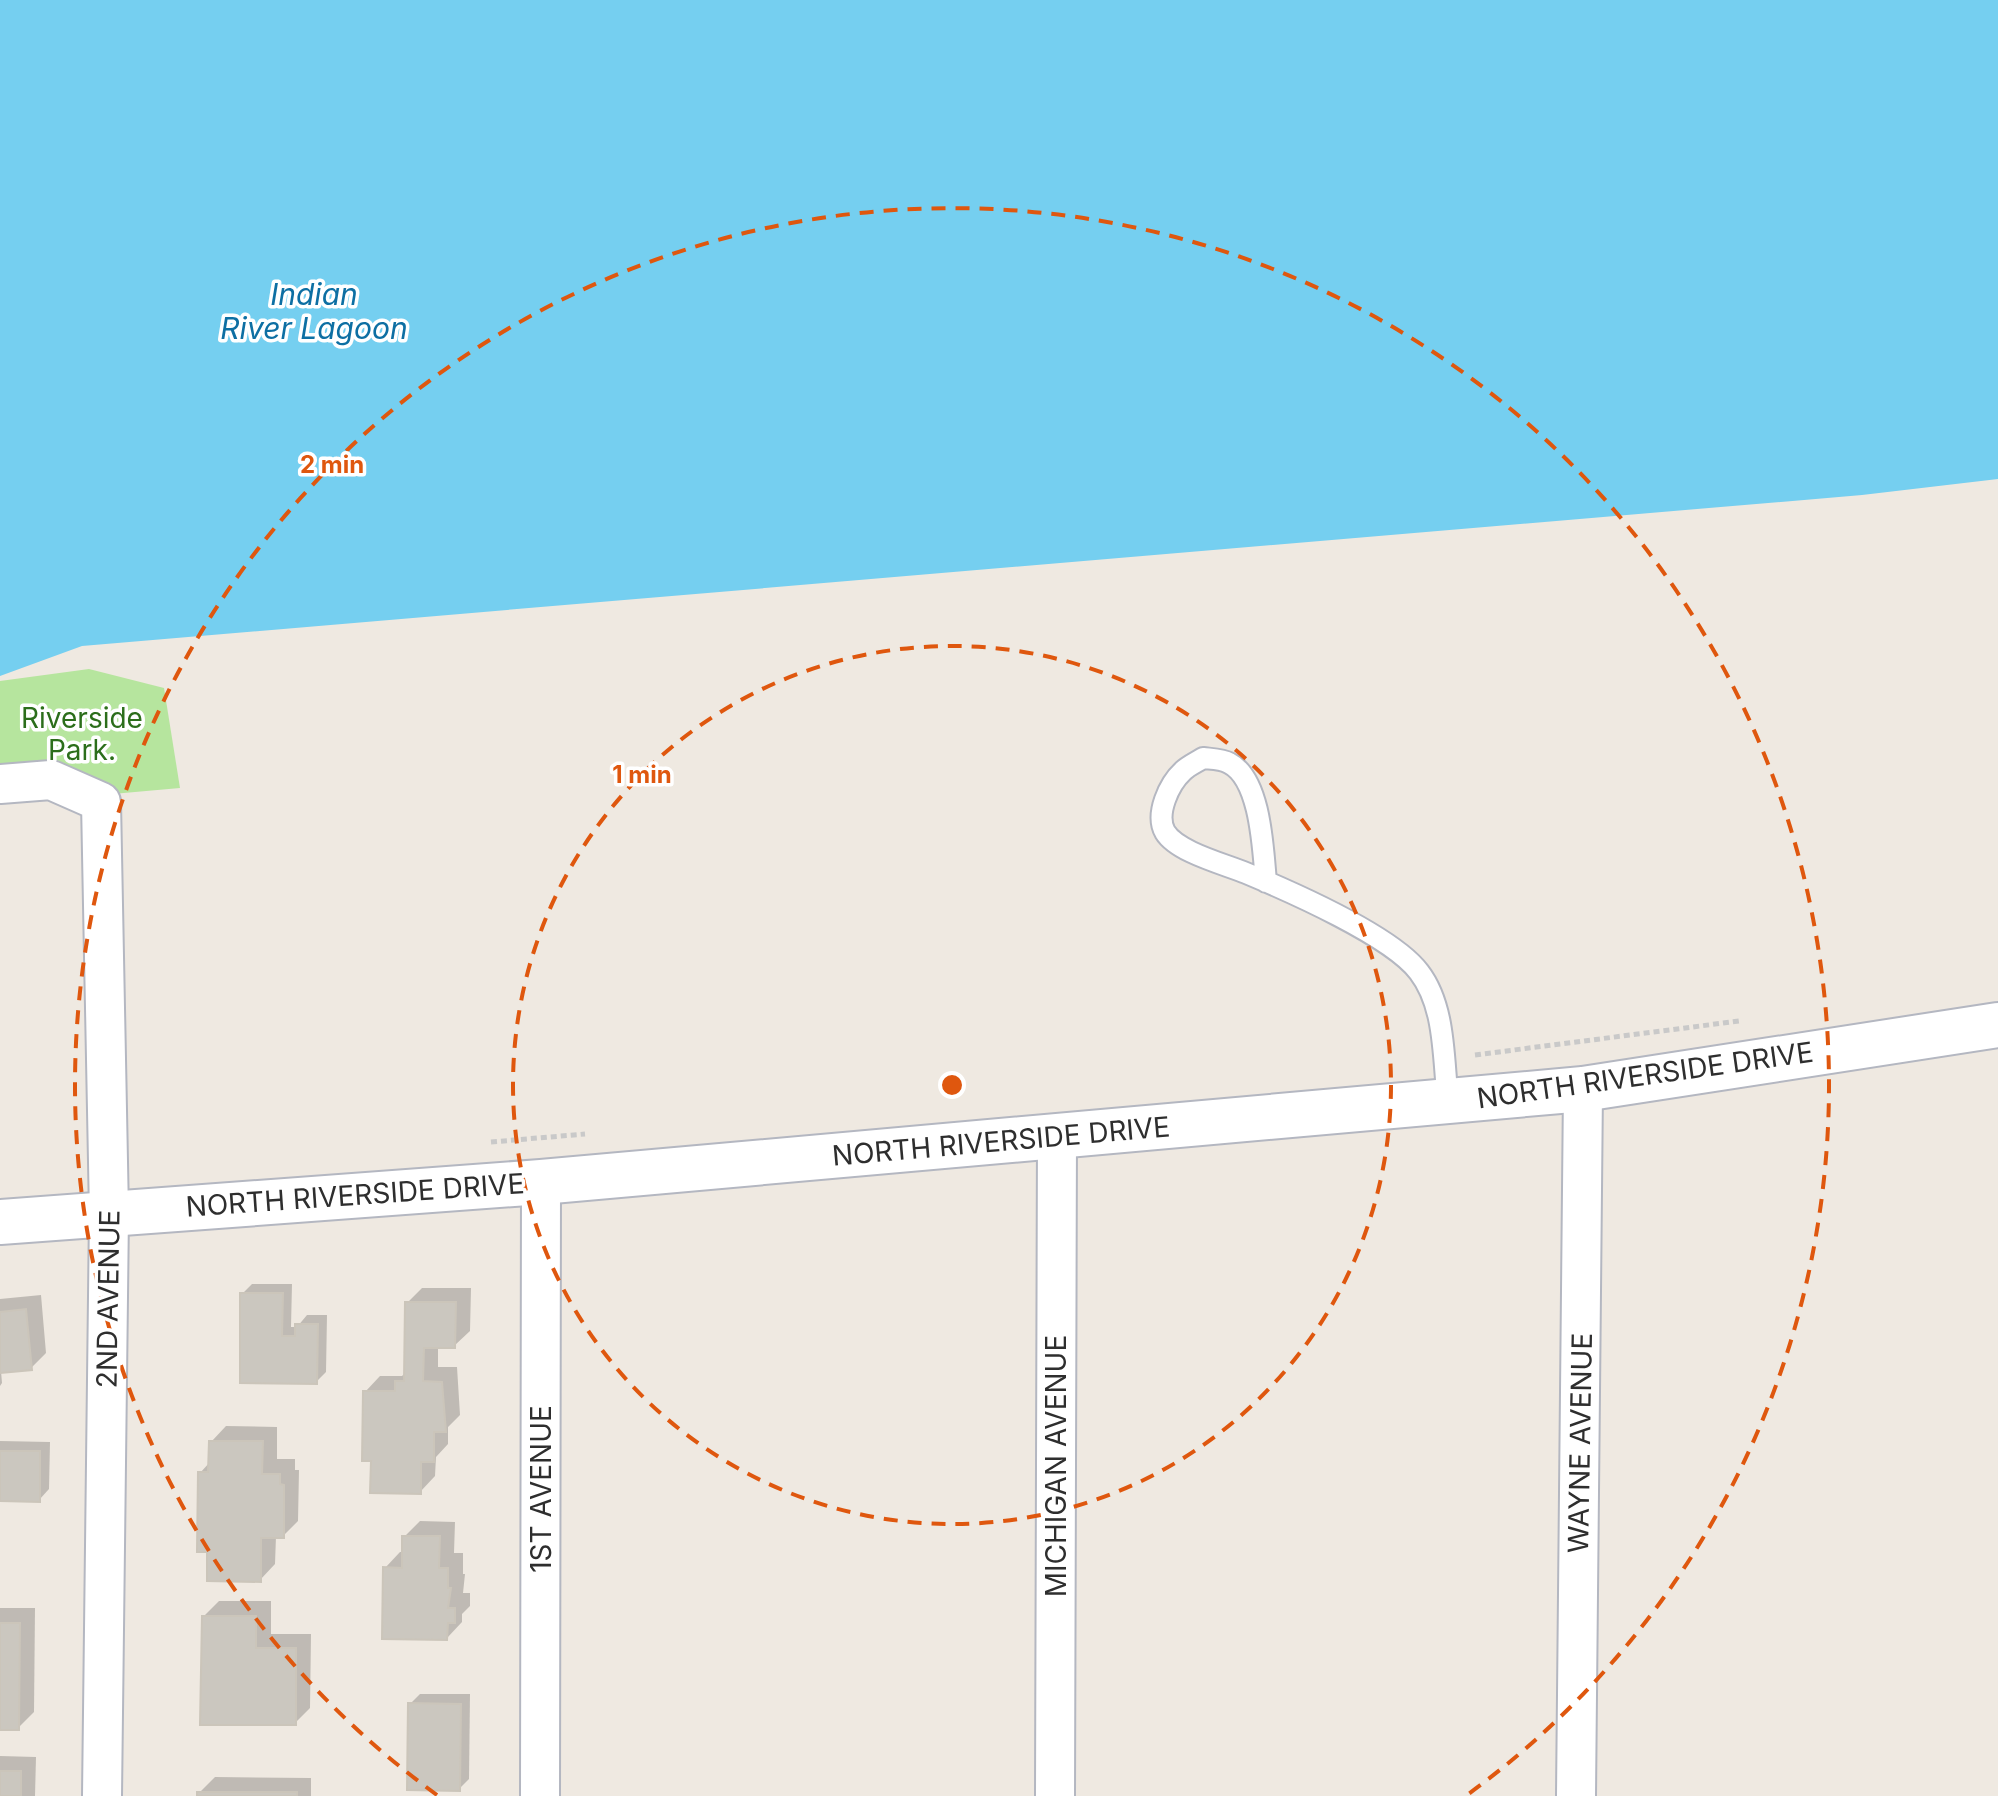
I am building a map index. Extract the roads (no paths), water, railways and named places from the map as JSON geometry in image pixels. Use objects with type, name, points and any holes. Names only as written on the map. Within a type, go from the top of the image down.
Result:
[{"type":"street","name":"2ND AVENUE","points":[[0,784],[51,780],[101,802],[109,1213],[102,1796]]},
{"type":"street","name":"NORTH RIVERSIDE DRIVE","points":[[0,1222],[541,1182],[1583,1089],[1998,1025]]},
{"type":"street","name":"WAYNE AVENUE","points":[[1576,1796],[1583,1089]]},
{"type":"street","name":"MICHIGAN AVENUE","points":[[1055,1796],[1057,1136]]},
{"type":"street","name":"1ST AVENUE","points":[[540,1796],[541,1182]]},
{"type":"lane","points":[[1266,882],[1262,834],[1246,778],[1229,763],[1203,758],[1183,771],[1169,791],[1161,816],[1166,833],[1187,849],[1330,912],[1385,943],[1419,971],[1437,1006],[1448,1101]]},
{"type":"water","name":"Indian River Lagoon","points":[[0,0],[1998,0],[1998,479],[1862,495],[82,646],[0,676]]},
{"type":"park label","name":"Riverside Park.","points":[[82,734]]}]
